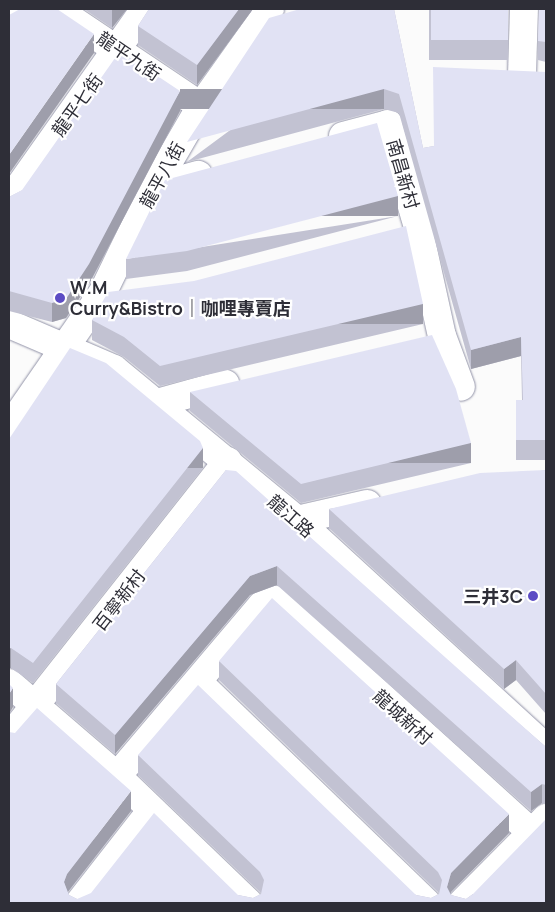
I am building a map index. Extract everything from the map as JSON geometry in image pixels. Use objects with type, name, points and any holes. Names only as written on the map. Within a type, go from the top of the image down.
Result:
[{"type":"street","points":[[9,18],[15,9]]},
{"type":"street","name":"龍平九街","points":[[56,9],[118,48],[201,106]]},
{"type":"street","name":"龍平七街","points":[[9,201],[145,9]]},
{"type":"street","points":[[495,75],[534,76],[524,9]]},
{"type":"street","name":"龍平八街","points":[[9,428],[62,346],[103,292],[154,188],[201,106],[274,16]]},
{"type":"street","name":"南昌新村","points":[[313,144],[388,124],[418,227],[442,336],[461,387]]},
{"type":"street","points":[[154,188],[219,170]]},
{"type":"street","name":"南昌新村","points":[[390,235],[418,227]]},
{"type":"street","points":[[103,292],[133,296]]},
{"type":"street","name":"龍江路","points":[[9,324],[114,369],[228,461],[297,520],[546,748]]},
{"type":"street","points":[[414,342],[442,336]]},
{"type":"street","points":[[156,403],[254,378]]},
{"type":"street","name":"百寧新村","points":[[9,738],[228,461]]},
{"type":"street","points":[[297,520],[394,497]]},
{"type":"street","name":"龍城新村","points":[[198,682],[262,605],[275,600],[539,826],[462,903]]},
{"type":"street","points":[[117,776],[198,682],[427,903]]},
{"type":"street","points":[[9,683],[117,776],[150,812],[249,903]]},
{"type":"street","points":[[79,903],[150,812]]},
{"type":"building","points":[[20,9],[57,9],[94,34],[9,155],[9,15]]},
{"type":"building","points":[[149,9],[239,9],[197,65],[138,26]]},
{"type":"building","points":[[300,9],[394,9],[423,148],[434,146],[433,67],[546,72],[546,440],[516,440],[516,400],[523,400],[521,337],[471,350],[399,94],[384,89],[187,142],[269,18]]},
{"type":"building","points":[[431,9],[508,9],[508,40],[431,40]]},
{"type":"building","points":[[539,9],[546,9],[546,42],[538,41]]},
{"type":"building","points":[[120,51],[180,91],[89,264],[66,299],[52,303],[9,291],[9,197],[22,190]]},
{"type":"building","points":[[377,123],[398,196],[187,251],[126,259],[165,180]]},
{"type":"building","points":[[406,226],[423,304],[160,366],[124,337],[92,320],[108,292],[194,281]]},
{"type":"building","points":[[432,335],[456,389],[471,443],[301,484],[190,392]]},
{"type":"building","points":[[70,348],[106,363],[200,441],[203,448],[33,663],[11,648],[9,649],[9,439]]},
{"type":"building","points":[[226,470],[236,471],[546,747],[546,785],[542,784],[531,792],[277,566],[250,576],[115,735],[56,684]]},
{"type":"building","points":[[546,470],[546,694],[516,660],[504,669],[329,509],[480,473]]},
{"type":"building","points":[[272,598],[509,814],[451,873],[447,887],[451,895],[466,899],[473,894],[546,819],[546,903],[9,903],[9,732],[15,733],[37,708],[131,791],[67,874],[64,882],[69,895],[77,899],[91,893],[154,813],[238,895],[253,898],[261,894],[264,880],[260,872],[138,755],[198,685],[416,895],[431,898],[439,894],[442,880],[438,872],[219,661]]},
{"type":"building","points":[[9,684],[13,688],[9,694]]},
{"type":"place","name":"W.M Curry&Bistro｜咖哩專賣店","points":[[60,298]]},
{"type":"place","name":"三井3C","points":[[533,596]]}]
